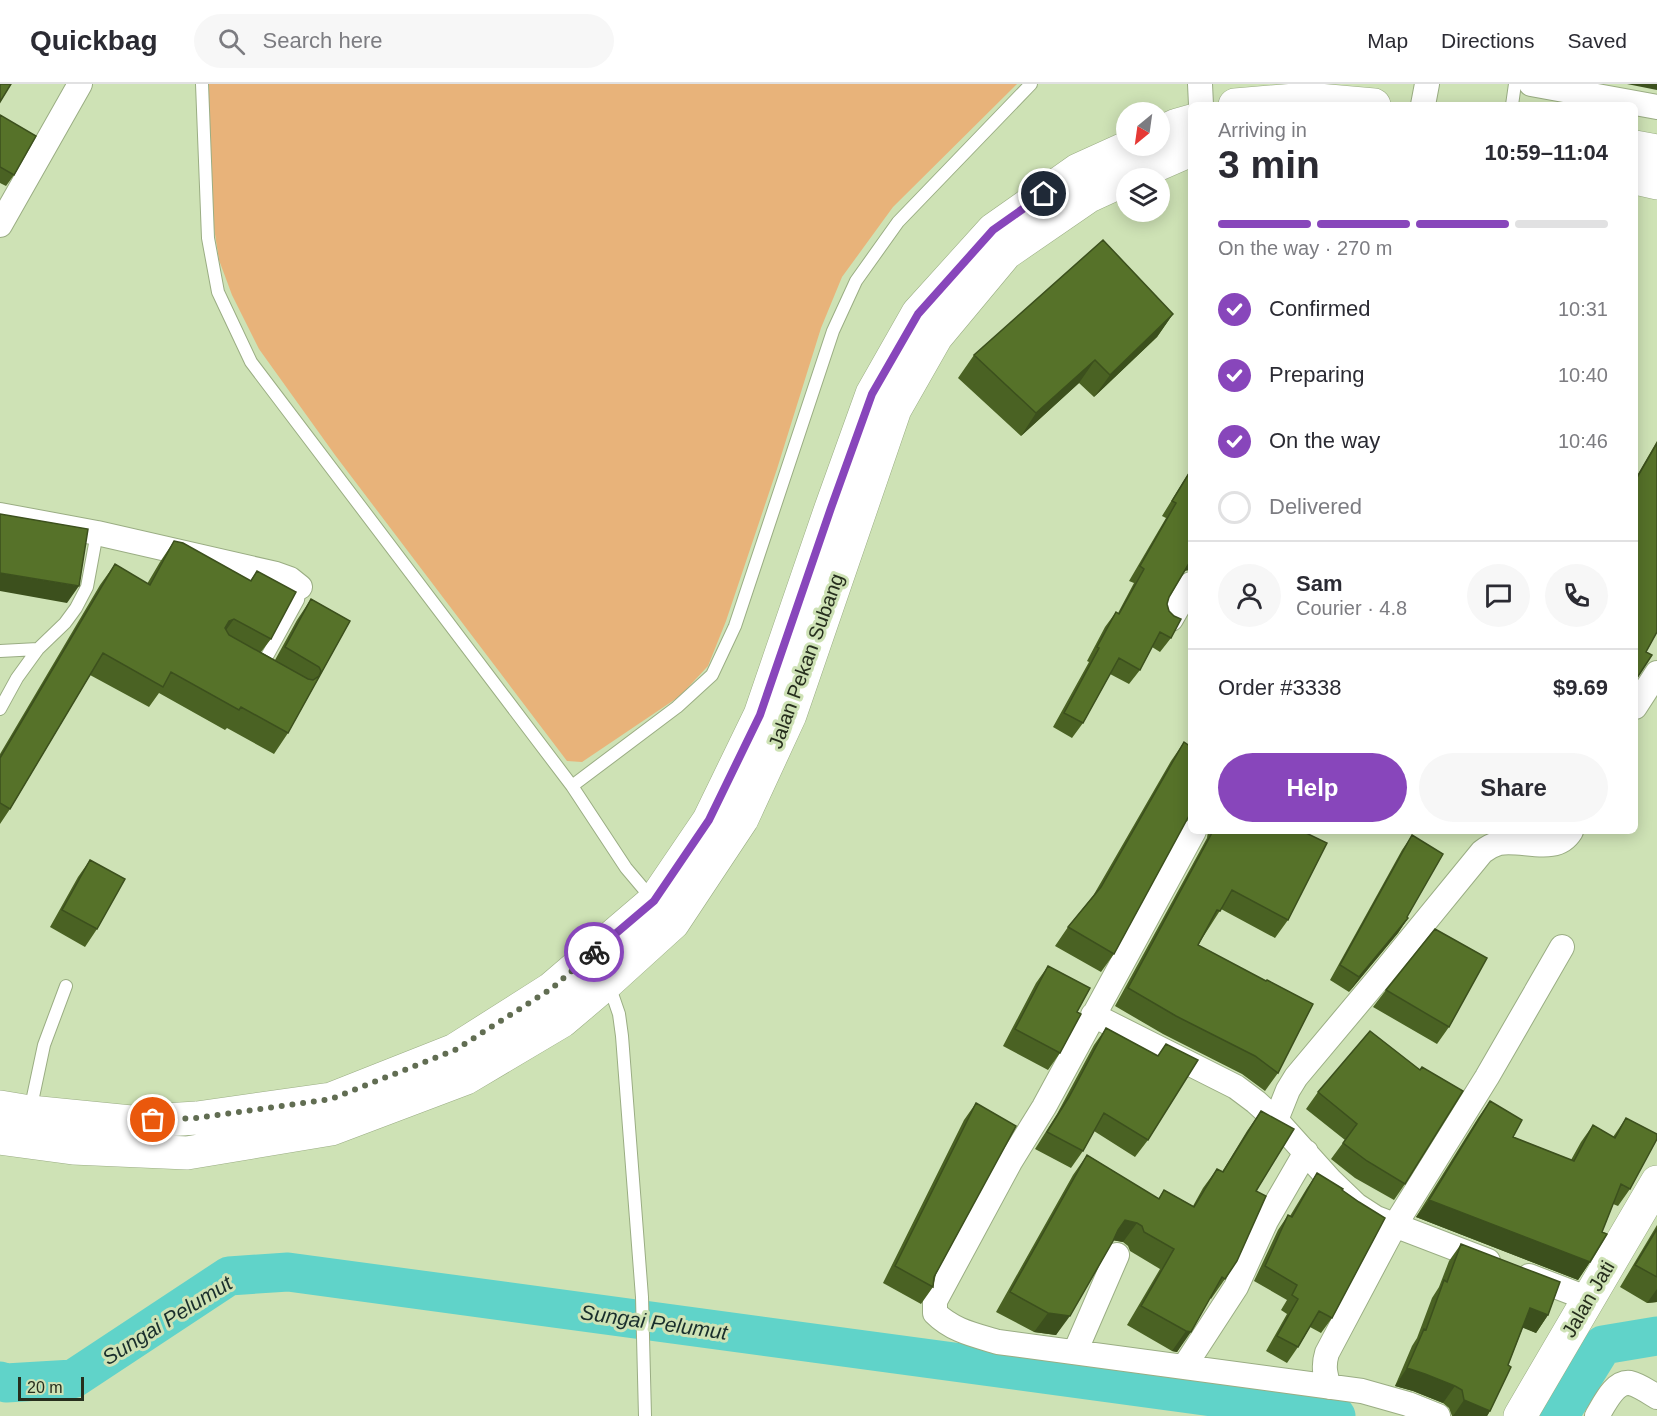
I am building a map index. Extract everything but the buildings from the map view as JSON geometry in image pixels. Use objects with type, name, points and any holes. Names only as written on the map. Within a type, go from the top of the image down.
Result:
[{"type":"main road","points":[[1239,101],[1307,99],[1340,102]]},
{"type":"main road","points":[[1170,128],[1188,122]]},
{"type":"main road","points":[[1638,148],[1657,151]]},
{"type":"main road","name":"Jalan Pekan Subang","points":[[1151,168],[1188,151]]},
{"type":"main road","name":"Jalan Pekan Subang","points":[[15,1109],[131,1122],[197,1118],[331,1099],[455,1050],[551,989],[654,901],[709,820],[760,715],[872,394],[918,314],[993,230],[1078,170],[1116,153]]},
{"type":"main road","points":[[1638,179],[1657,183]]},
{"type":"main road","name":"Jalan Pekan Subang","points":[[0,1138],[73,1148],[187,1153],[331,1129],[466,1078],[562,1021],[608,982],[673,923],[742,819],[790,715],[895,409],[936,337],[1006,253],[1089,196],[1116,184]]},
{"type":"main road","name":"Jalan Jati","points":[[1520,1416],[1657,1182]]},
{"type":"street","points":[[0,225],[80,84]]},
{"type":"street","points":[[1200,84],[1201,102]]},
{"type":"street","points":[[1424,102],[1427,84]]},
{"type":"street","points":[[1532,84],[1569,87],[1607,102]]},
{"type":"street","points":[[1638,106],[1657,108]]},
{"type":"street","points":[[0,515],[97,533],[276,574],[290,579],[300,587]]},
{"type":"street","points":[[1172,619],[1188,590]]},
{"type":"street","points":[[1638,702],[1657,673]]},
{"type":"street","points":[[1192,834],[1044,1107],[1010,1162],[935,1301],[935,1313],[944,1322],[962,1331],[998,1342],[1362,1391],[1408,1404],[1438,1416]]},
{"type":"street","points":[[1276,1120],[1296,1077],[1482,852],[1490,846],[1501,843],[1551,845],[1571,834]]},
{"type":"street","points":[[1329,1387],[1324,1365],[1327,1353],[1395,1225],[1487,1077],[1562,947]]},
{"type":"street","points":[[1093,1015],[1236,1087],[1276,1120],[1356,1205],[1376,1218],[1588,1299]]},
{"type":"street","points":[[1184,1367],[1236,1287],[1266,1221],[1306,1152]]},
{"type":"street","points":[[1075,1352],[1117,1255]]},
{"type":"street","points":[[1597,1416],[1611,1394],[1624,1383],[1632,1383],[1657,1396]]},
{"type":"lane","points":[[202,84],[208,238],[218,292],[251,362],[572,786],[626,868],[654,901]]},
{"type":"lane","points":[[572,786],[677,707],[712,675],[735,626],[833,331],[856,281],[898,222],[1031,84]]},
{"type":"lane","points":[[1512,102],[1515,84]]},
{"type":"lane","points":[[0,709],[17,678],[38,649],[65,623],[76,608],[87,587],[97,533]]},
{"type":"lane","points":[[260,670],[298,600],[300,587]]},
{"type":"lane","points":[[0,651],[38,649]]},
{"type":"lane","points":[[608,982],[619,1014],[622,1036],[642,1297],[645,1416]]},
{"type":"lane","points":[[15,1109],[44,1045],[66,986]]},
{"type":"shaded area","points":[[205,84],[1017,84],[893,207],[842,277],[821,328],[777,469],[726,621],[708,666],[680,696],[582,762],[567,761],[335,455],[259,349],[232,295],[219,260],[209,195]]},
{"type":"waterway","name":"Sungai Pelumut","points":[[0,1381],[6,1383],[73,1379],[229,1276],[288,1272],[1331,1413],[1336,1416]]},
{"type":"waterway","name":"Sungai Pelumut","points":[[1559,1416],[1603,1345],[1657,1336]]},
{"type":"way so far","points":[[153,1120],[197,1118],[331,1099],[455,1050],[551,989],[594,952]]},
{"type":"route","points":[[594,952],[654,901],[709,820],[760,715],[872,394],[918,314],[993,230],[1044,194]]}]
